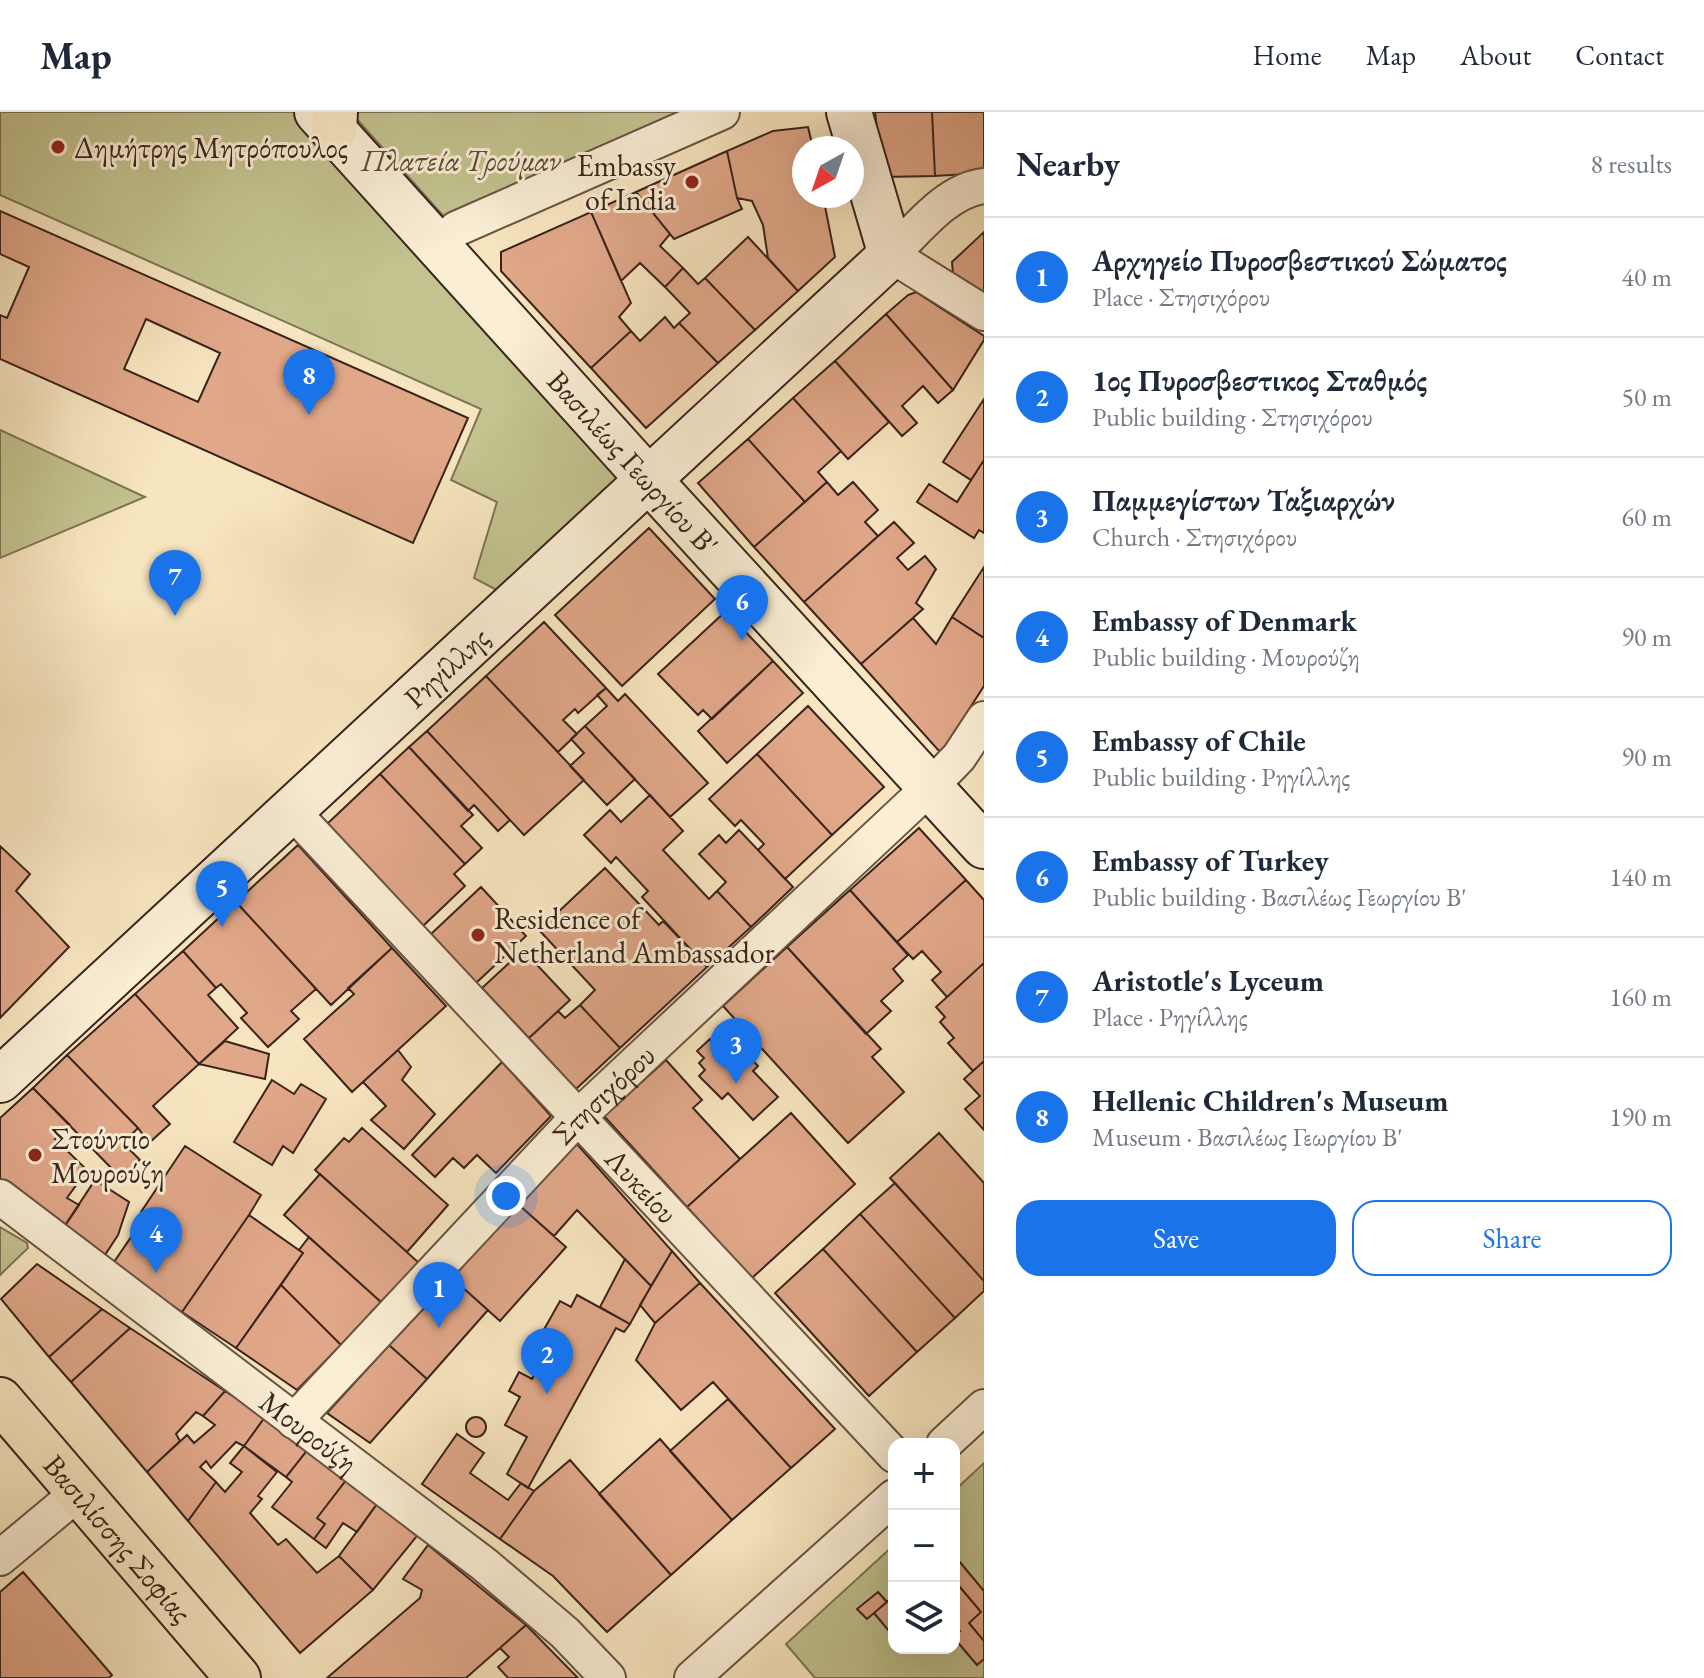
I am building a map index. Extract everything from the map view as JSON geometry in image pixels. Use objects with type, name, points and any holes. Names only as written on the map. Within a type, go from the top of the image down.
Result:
[{"type":"main road","name":"Βασιλίσσης Σοφίας","points":[[0,1400],[238,1678]]},
{"type":"street","points":[[438,247],[456,229],[722,112]]},
{"type":"street","points":[[849,112],[891,255],[984,313]]},
{"type":"street","name":"Βασιλέως Γεωργίου Β'","points":[[329,118],[438,247],[984,846]]},
{"type":"street","points":[[891,255],[954,196],[969,188],[984,186]]},
{"type":"street","name":"Ρηγίλλης","points":[[0,1080],[891,255]]},
{"type":"street","name":"Στησιχόρου","points":[[294,1421],[578,1117],[930,787],[959,757],[984,719]]},
{"type":"street","name":"Λυκείου","points":[[291,810],[888,1449]]},
{"type":"street","name":"Μουρούζη","points":[[0,1197],[485,1565],[565,1633],[608,1678]]},
{"type":"street","points":[[950,1438],[984,1407]]},
{"type":"street","points":[[0,1558],[79,1492]]},
{"type":"street","points":[[692,1678],[888,1502]]},
{"type":"green space","points":[[0,112],[298,112],[636,477],[508,596],[474,578],[497,502],[451,480],[481,409],[0,195]]},
{"type":"green space","name":"Πλατεία Τρούμαν","points":[[356,112],[714,112],[447,220],[354,116]]},
{"type":"green space","points":[[0,430],[145,497],[0,558]]},
{"type":"green space","points":[[0,1227],[27,1243],[28,1248],[0,1275]]},
{"type":"green space","points":[[984,1463],[984,1678],[815,1678],[786,1644],[888,1550],[888,1654],[960,1654],[960,1485]]},
{"type":"building","points":[[875,112],[932,112],[935,176],[883,177]]},
{"type":"building","points":[[932,112],[984,112],[984,173],[935,176]]},
{"type":"building","points":[[808,127],[810,136],[792,136],[792,208],[825,208],[835,257],[798,291],[768,258],[763,225],[752,201],[737,198],[727,151],[773,131]]},
{"type":"building","points":[[727,151],[742,209],[674,239],[636,192]]},
{"type":"building","points":[[636,192],[670,234],[660,246],[683,268],[665,287],[640,263],[621,281],[591,212]]},
{"type":"building","points":[[0,211],[468,418],[413,543],[0,359],[0,315],[7,318],[29,267],[0,254]],"holes":[[[146,319],[220,353],[198,402],[124,369]]]},
{"type":"building","points":[[591,212],[631,303],[619,317],[631,331],[591,368],[501,271],[501,252]]},
{"type":"building","points":[[984,232],[984,293],[953,274],[952,262]]},
{"type":"building","points":[[748,237],[798,291],[755,330],[705,278]]},
{"type":"building","points":[[683,268],[698,284],[705,278],[755,330],[718,363],[679,323],[690,313],[665,287]]},
{"type":"building","points":[[916,292],[984,336],[953,390],[886,314]]},
{"type":"building","points":[[886,314],[953,390],[938,403],[923,386],[902,406],[917,423],[902,436],[835,361]]},
{"type":"building","points":[[665,317],[674,328],[679,323],[718,363],[646,428],[591,368],[631,331],[640,341]]},
{"type":"building","points":[[835,361],[889,422],[848,459],[793,398]]},
{"type":"building","points":[[793,398],[841,451],[818,472],[827,482],[805,502],[748,439]]},
{"type":"building","points":[[984,399],[984,460],[971,480],[943,462]]},
{"type":"building","points":[[748,439],[805,502],[754,547],[698,483]]},
{"type":"building","points":[[984,460],[984,533],[979,530],[974,538],[917,502],[929,484],[957,502]]},
{"type":"building","points":[[827,482],[838,495],[853,482],[878,510],[865,522],[878,536],[804,602],[754,547]]},
{"type":"building","points":[[894,522],[914,543],[897,558],[908,570],[925,556],[936,569],[916,603],[923,609],[861,664],[804,602]]},
{"type":"building","points":[[649,528],[715,599],[622,686],[555,615]]},
{"type":"building","points":[[984,567],[984,638],[952,617]]},
{"type":"building","points":[[726,611],[773,661],[712,719],[703,710],[698,715],[658,674]]},
{"type":"building","points":[[952,617],[984,638],[984,686],[943,750],[939,751],[861,664],[913,618],[936,644]]},
{"type":"building","points":[[544,622],[606,688],[578,713],[575,709],[563,720],[577,734],[558,752],[486,676]]},
{"type":"building","points":[[773,661],[803,693],[727,763],[698,731]]},
{"type":"building","points":[[486,676],[584,780],[524,835],[427,731]]},
{"type":"building","points":[[606,688],[618,701],[625,694],[708,783],[670,817],[585,726],[607,706],[597,695]]},
{"type":"building","points":[[808,706],[884,787],[832,835],[757,754]]},
{"type":"building","points":[[585,726],[635,779],[607,805],[570,766],[584,753],[571,739]]},
{"type":"building","points":[[427,731],[510,820],[498,831],[474,805],[468,811],[409,747]]},
{"type":"building","points":[[409,747],[473,815],[461,826],[482,848],[465,864],[380,774]]},
{"type":"building","points":[[757,754],[832,835],[785,879],[758,850],[764,844],[741,820],[735,826],[709,799]]},
{"type":"building","points":[[380,774],[465,864],[454,874],[465,886],[423,926],[327,824]]},
{"type":"building","points":[[650,795],[683,831],[663,850],[709,899],[717,891],[751,927],[707,967],[642,897],[648,891],[616,857],[611,863],[584,835],[610,810],[621,822]]},
{"type":"building","points":[[919,828],[966,880],[897,942],[850,890]]},
{"type":"building","points":[[739,830],[793,887],[751,927],[717,891],[726,882],[699,854],[719,835],[726,843]]},
{"type":"building","points":[[298,845],[392,948],[331,1005],[236,902]]},
{"type":"building","points":[[0,846],[30,874],[16,891],[69,947],[0,1018]]},
{"type":"building","points":[[605,868],[659,925],[663,921],[707,967],[620,1048],[580,1005],[595,990],[539,930]]},
{"type":"building","points":[[966,880],[984,900],[984,963],[947,997],[932,980],[941,972],[922,951],[913,959],[897,942]]},
{"type":"building","name":"Residence of Netherland Ambassador","points":[[481,887],[526,936],[476,983],[431,934]]},
{"type":"building","points":[[850,890],[908,955],[893,969],[903,981],[881,1001],[891,1011],[866,1034],[787,947]]},
{"type":"building","points":[[236,902],[316,989],[291,1011],[299,1019],[268,1047],[241,1018],[247,1013],[221,984],[216,988],[183,951]]},
{"type":"building","points":[[787,947],[881,1049],[872,1057],[904,1092],[848,1143],[723,1006]]},
{"type":"building","points":[[392,948],[446,1006],[352,1092],[304,1039],[354,994],[348,988]]},
{"type":"building","points":[[523,950],[570,1000],[529,1038],[482,988]]},
{"type":"building","points":[[183,951],[216,988],[208,995],[238,1028],[199,1064],[135,994]]},
{"type":"building","points":[[984,963],[984,1061],[973,1071],[948,1043],[954,1038],[940,1022],[945,1017],[936,1007]]},
{"type":"building","points":[[135,994],[199,1064],[153,1106],[170,1124],[149,1143],[67,1055]]},
{"type":"building","points":[[580,1005],[620,1048],[576,1089],[529,1038],[558,1011],[565,1018]]},
{"type":"building","points":[[710,1039],[716,1045],[722,1039],[729,1046],[734,1041],[758,1066],[753,1071],[778,1097],[753,1120],[728,1093],[722,1099],[699,1076],[705,1070],[699,1063],[704,1058],[697,1051]]},
{"type":"building","points":[[225,1041],[269,1054],[265,1079],[199,1064]]},
{"type":"building","points":[[398,1050],[411,1067],[402,1080],[435,1114],[404,1149],[371,1120],[386,1106],[363,1082]]},
{"type":"building","points":[[67,1055],[138,1128],[123,1143],[140,1160],[121,1178],[33,1088]]},
{"type":"building","points":[[666,1060],[702,1100],[693,1108],[740,1159],[687,1207],[604,1116]]},
{"type":"building","points":[[984,1061],[984,1130],[965,1109],[980,1096],[964,1079]]},
{"type":"building","points":[[502,1062],[551,1116],[496,1173],[477,1155],[464,1168],[453,1158],[435,1177],[412,1155]]},
{"type":"building","points":[[272,1080],[294,1094],[301,1084],[326,1099],[293,1153],[283,1146],[272,1165],[234,1142]]},
{"type":"building","name":"Στούντιο Μουρούζη","points":[[33,1088],[70,1125],[55,1139],[87,1170],[67,1198],[79,1205],[62,1230],[0,1178],[0,1118]]},
{"type":"building","points":[[791,1113],[855,1184],[752,1278],[687,1207]]},
{"type":"building","points":[[362,1128],[448,1205],[407,1252],[315,1170],[344,1138],[349,1142]]},
{"type":"building","points":[[939,1133],[984,1183],[984,1281],[890,1178]]},
{"type":"building","points":[[576,1143],[672,1251],[651,1286],[577,1210],[554,1236],[519,1205]]},
{"type":"building","points":[[185,1146],[261,1195],[182,1312],[112,1265],[146,1215],[141,1212]]},
{"type":"building","points":[[320,1174],[419,1263],[381,1302],[284,1215]]},
{"type":"building","points":[[95,1180],[129,1202],[118,1235],[103,1258],[62,1230]]},
{"type":"building","points":[[895,1183],[984,1281],[984,1291],[955,1318],[860,1214]]},
{"type":"building","points":[[519,1205],[566,1247],[500,1321],[452,1278]]},
{"type":"building","points":[[860,1214],[955,1318],[917,1352],[823,1249]]},
{"type":"building","points":[[249,1215],[303,1253],[236,1348],[182,1312]]},
{"type":"building","points":[[309,1237],[381,1302],[341,1345],[281,1285],[303,1253],[299,1250]]},
{"type":"building","points":[[823,1249],[917,1352],[869,1396],[775,1293]]},
{"type":"building","points":[[672,1251],[700,1283],[655,1323],[640,1305]]},
{"type":"building","points":[[625,1259],[651,1286],[630,1324],[600,1307]]},
{"type":"building","points":[[37,1264],[102,1309],[49,1357],[1,1299]]},
{"type":"building","points":[[452,1278],[488,1310],[427,1379],[389,1345]]},
{"type":"building","points":[[700,1283],[835,1429],[791,1468],[713,1382],[681,1410],[636,1360],[655,1323]]},
{"type":"building","points":[[281,1285],[341,1345],[297,1390],[236,1348]]},
{"type":"building","points":[[577,1295],[630,1324],[624,1332],[616,1328],[528,1488],[507,1474],[527,1437],[505,1425],[520,1397],[509,1391],[519,1372],[532,1379],[548,1349],[537,1342],[560,1301],[571,1307]]},
{"type":"building","points":[[102,1309],[130,1328],[71,1382],[49,1357]]},
{"type":"building","points":[[130,1328],[225,1391],[203,1416],[196,1412],[176,1434],[180,1441],[147,1472],[71,1382]]},
{"type":"building","points":[[389,1345],[427,1379],[370,1443],[327,1413]]},
{"type":"building","points":[[225,1391],[265,1417],[244,1446],[236,1442],[211,1468],[206,1461],[200,1467],[216,1482],[188,1521],[147,1472],[187,1435],[194,1443],[215,1425],[203,1416]]},
{"type":"building","points":[[728,1399],[791,1468],[732,1520],[670,1451]]},
{"type":"building","points":[[265,1417],[309,1448],[286,1477],[244,1446]]},
{"type":"building","points":[[476,1417],[483,1420],[486,1427],[483,1434],[476,1437],[469,1434],[466,1427],[469,1420]]},
{"type":"building","points":[[457,1434],[484,1453],[470,1473],[508,1500],[521,1483],[534,1491],[500,1539],[422,1484]]},
{"type":"building","points":[[660,1439],[732,1520],[671,1575],[599,1494]]},
{"type":"building","points":[[244,1446],[277,1472],[258,1496],[262,1499],[250,1513],[278,1545],[286,1539],[317,1573],[339,1556],[373,1590],[300,1653],[188,1521],[216,1482],[225,1492],[242,1472],[230,1463]]},
{"type":"building","points":[[309,1448],[347,1479],[317,1518],[325,1524],[314,1539],[272,1507],[292,1482],[286,1477]]},
{"type":"building","points":[[570,1460],[671,1575],[607,1632],[553,1576],[500,1539],[534,1491]]},
{"type":"building","points":[[347,1479],[377,1504],[357,1532],[343,1523],[326,1548],[314,1539],[325,1524],[317,1518]]},
{"type":"building","points":[[377,1504],[417,1536],[373,1590],[339,1556]]},
{"type":"building","points":[[428,1545],[526,1625],[466,1678],[327,1678],[420,1598],[422,1590],[403,1579]]},
{"type":"building","points":[[960,1562],[984,1591],[984,1641],[969,1623],[981,1612],[960,1587]]},
{"type":"building","points":[[23,1572],[112,1675],[109,1678],[0,1678],[0,1592]]},
{"type":"building","points":[[960,1587],[981,1612],[969,1623],[984,1641],[984,1659],[977,1665],[960,1645]]},
{"type":"building","points":[[878,1592],[887,1602],[867,1619],[857,1609]]},
{"type":"building","points":[[888,1601],[888,1630],[874,1613]]},
{"type":"building","points":[[526,1625],[578,1678],[508,1678],[498,1667],[509,1657],[500,1648]]},
{"type":"place","name":"Δημήτρης Μητρόπουλος","points":[[58,147]]},
{"type":"place","name":"Embassy of India","points":[[692,182]]},
{"type":"place","name":"Hellenic Children's Museum","points":[[309,415]]},
{"type":"place","name":"Aristotle's Lyceum","points":[[175,616]]},
{"type":"place","name":"Embassy of Turkey","points":[[742,641]]},
{"type":"place","name":"Embassy of Chile","points":[[222,927]]},
{"type":"place","name":"Residence of Netherland Ambassador","points":[[478,935]]},
{"type":"place","name":"Παμμεγίστων Ταξιαρχών","points":[[736,1084]]},
{"type":"place","name":"Στούντιο Μουρούζη","points":[[35,1155]]},
{"type":"place","name":"Embassy of Denmark","points":[[156,1273]]},
{"type":"place","name":"Αρχηγείο Πυροσβεστικού Σώματος","points":[[439,1328]]},
{"type":"place","name":"1ος Πυροσβεστικος Σταθμός","points":[[547,1394]]}]
